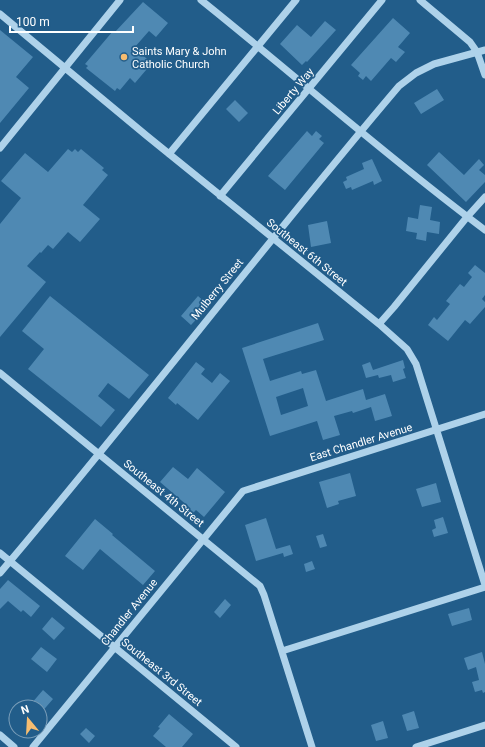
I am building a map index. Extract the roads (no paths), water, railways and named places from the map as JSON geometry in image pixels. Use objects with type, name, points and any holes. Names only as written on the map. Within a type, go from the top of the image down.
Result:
[{"type":"street","points":[[0,148],[120,0]]},
{"type":"street","points":[[201,0],[258,45],[431,189],[485,230]]},
{"type":"street","points":[[169,154],[296,0]]},
{"type":"street","name":"Liberty Way","points":[[220,196],[382,0]]},
{"type":"street","points":[[420,0],[470,42],[477,52],[485,75]]},
{"type":"street","name":"Southeast 6th Street","points":[[0,14],[220,196],[379,324],[411,354],[416,364],[485,586]]},
{"type":"street","name":"Mulberry Street","points":[[0,573],[272,238],[399,86],[416,73],[434,64],[485,50]]},
{"type":"street","points":[[379,324],[399,302],[467,217],[485,197]]},
{"type":"street","name":"Southeast 4th Street","points":[[0,373],[262,589],[312,747]]},
{"type":"street","name":"East Chandler Avenue","points":[[243,491],[485,414]]},
{"type":"street","name":"Chandler Avenue","points":[[33,747],[243,491]]},
{"type":"street","name":"Southeast 3rd Street","points":[[0,553],[236,747]]},
{"type":"street","points":[[282,652],[485,586]]},
{"type":"street","points":[[416,747],[485,725]]},
{"type":"street","points":[[0,735],[14,747]]},
{"type":"place","name":"Saints Mary & John Catholic Church","points":[[124,57]]}]
